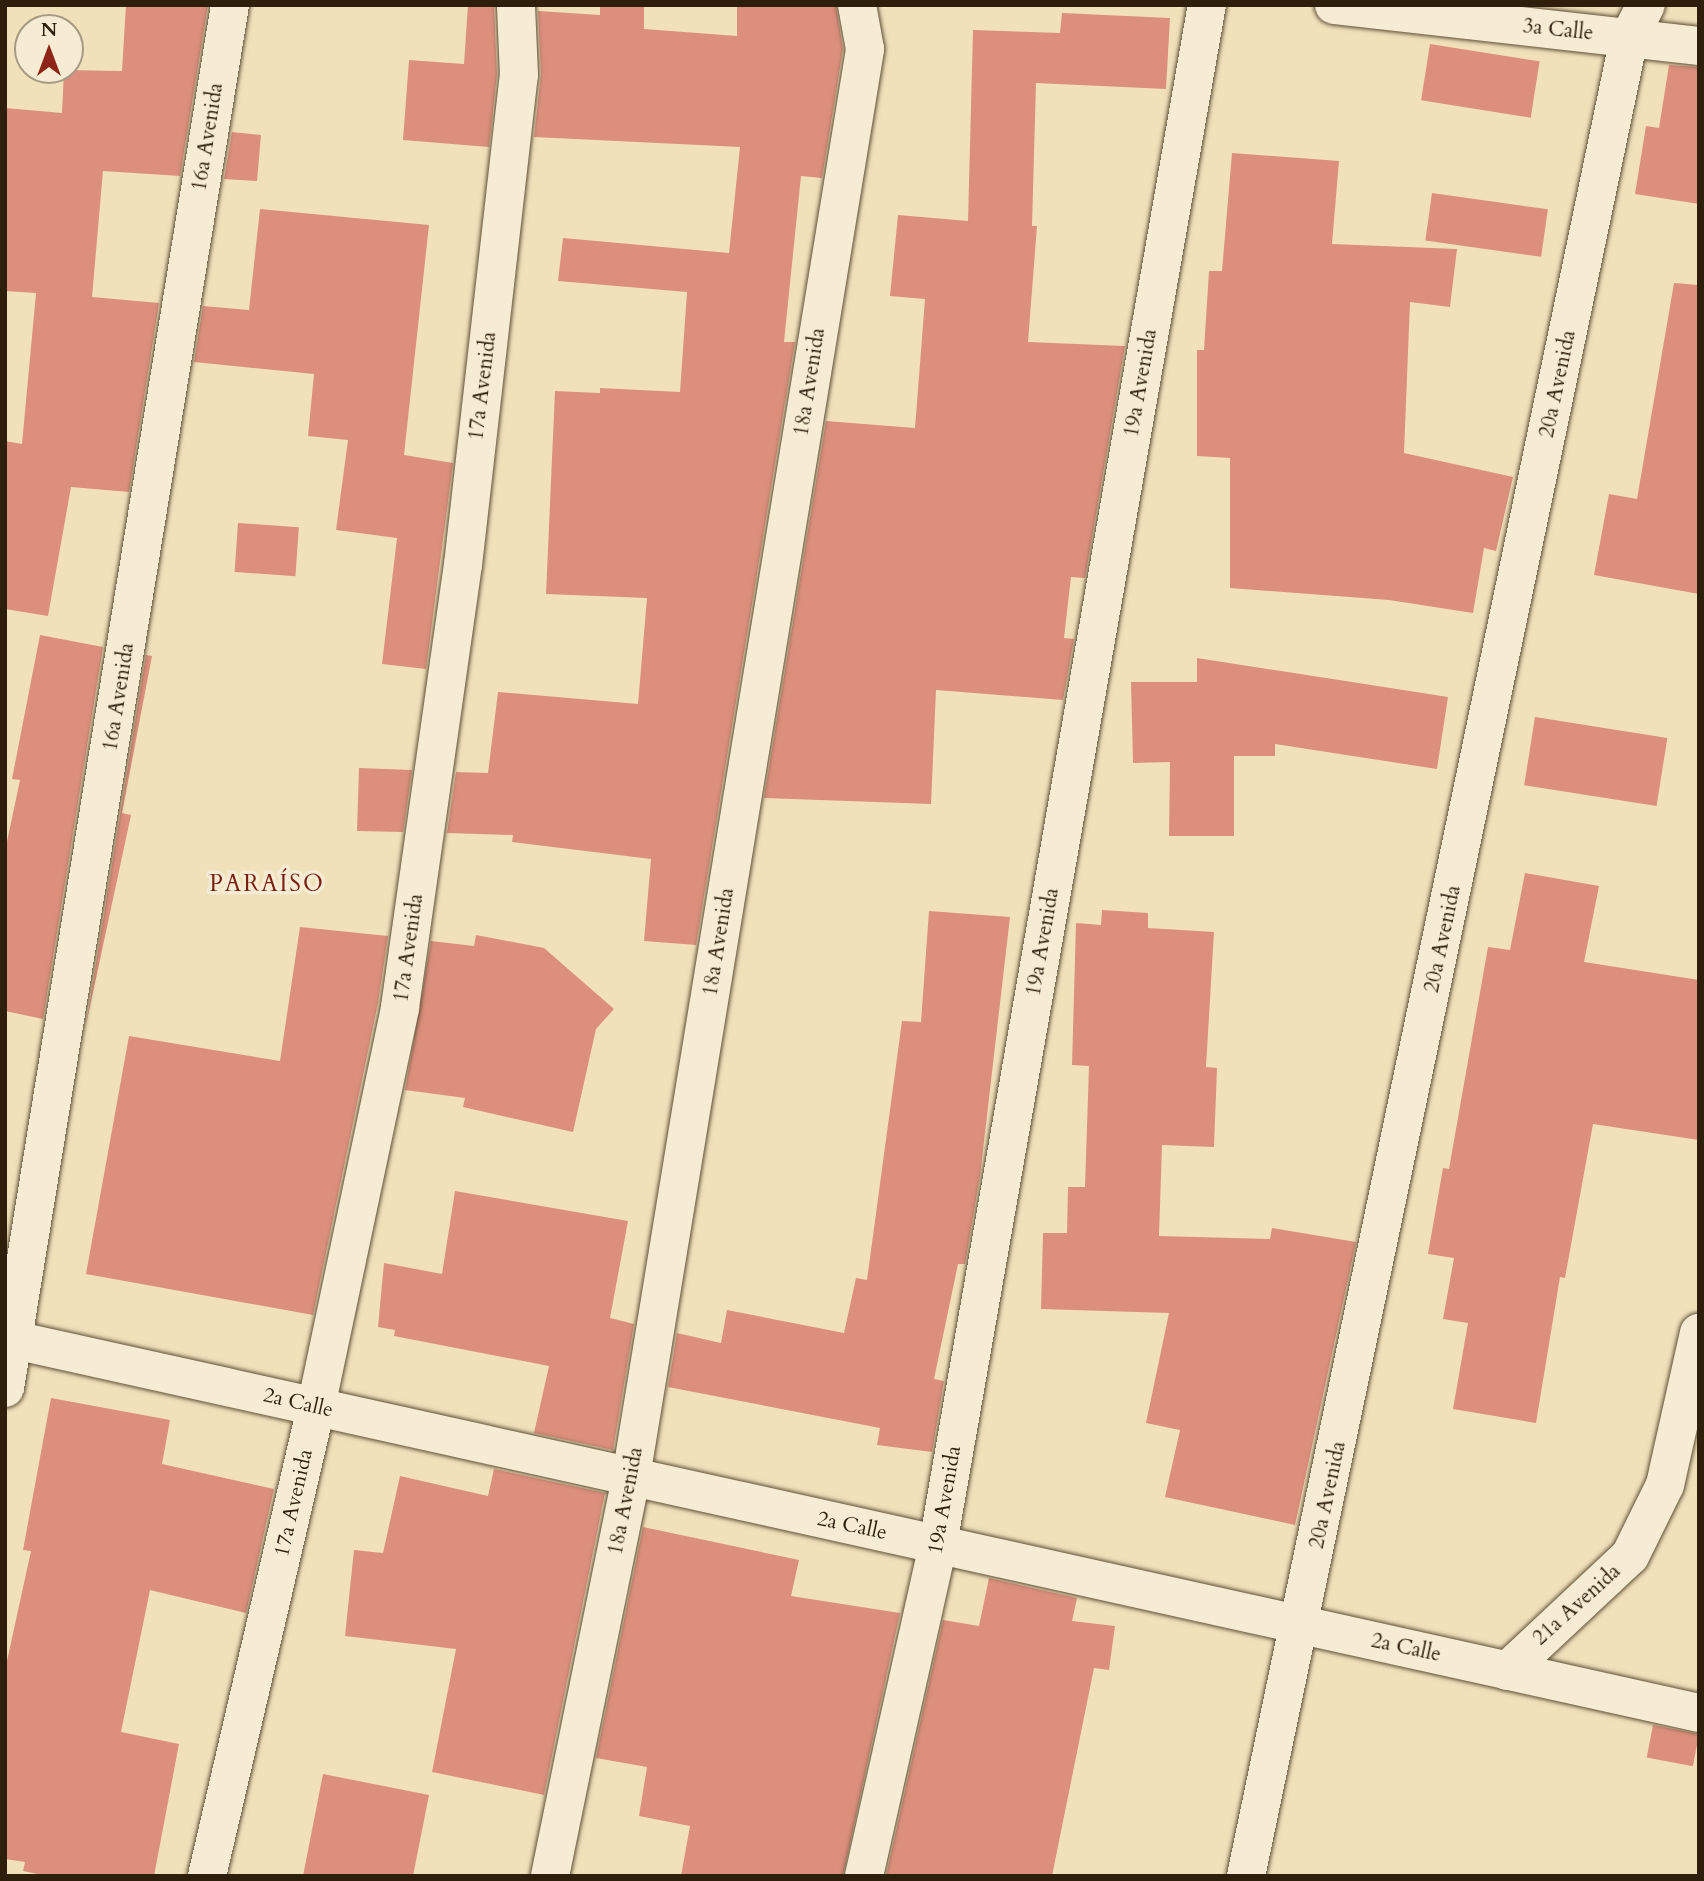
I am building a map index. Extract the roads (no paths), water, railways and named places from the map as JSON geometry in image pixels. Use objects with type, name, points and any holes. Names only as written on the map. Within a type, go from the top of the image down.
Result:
[{"type":"street","name":"16a Avenida","points":[[5,1388],[230,5]]},
{"type":"street","name":"17a Avenida","points":[[207,1876],[316,1408],[404,979],[469,511],[519,75],[516,5]]},
{"type":"street","name":"18a Avenida","points":[[550,1876],[631,1477],[865,49],[857,5]]},
{"type":"street","name":"19a Avenida","points":[[864,1876],[938,1544],[1207,5]]},
{"type":"street","name":"3a Calle","points":[[1335,5],[1637,22],[1699,47]]},
{"type":"street","name":"20a Avenida","points":[[1246,1876],[1301,1626],[1637,22]]},
{"type":"street","name":"21a Avenida","points":[[1507,1671],[1630,1556],[1665,1485],[1699,1333]]},
{"type":"street","name":"2a Calle","points":[[11,1339],[1699,1713]]},
{"type":"district","name":"PARAÍSO","points":[[267,884]]}]
